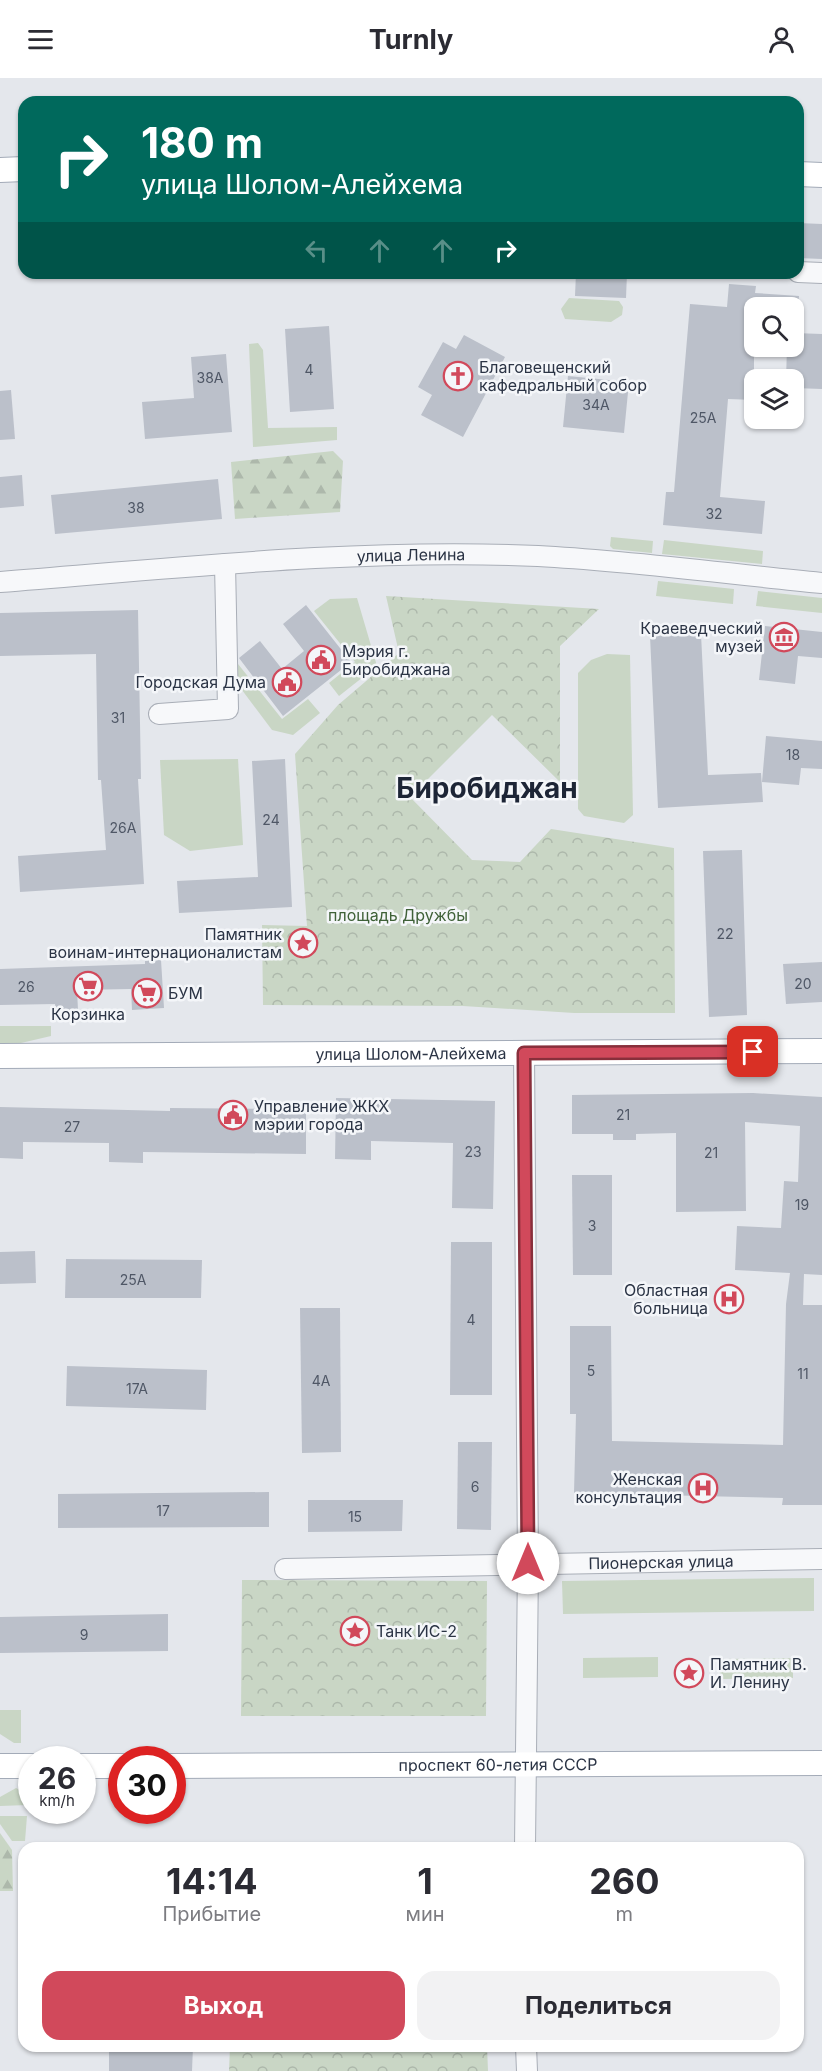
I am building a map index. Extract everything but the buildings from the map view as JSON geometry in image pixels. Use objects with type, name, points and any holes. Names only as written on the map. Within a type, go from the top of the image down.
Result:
[{"type":"main road","points":[[0,170],[18,170]]},
{"type":"main road","points":[[804,174],[822,175]]},
{"type":"main road","name":"улица Шолом-Алейхема","points":[[0,1056],[822,1051]]},
{"type":"main road","name":"проспект 60-летия СССР","points":[[186,1766],[822,1762]]},
{"type":"main road","points":[[0,1766],[18,1766]]},
{"type":"street","points":[[804,272],[822,273]]},
{"type":"street","name":"улица Ленина","points":[[0,582],[360,556],[537,556],[822,583]]},
{"type":"street","points":[[159,714],[228,709],[225,564]]},
{"type":"street","points":[[524,1053],[528,1563],[525,1842]]},
{"type":"street","name":"Пионерская улица","points":[[285,1569],[822,1559]]},
{"type":"street","points":[[526,2052],[527,2071]]},
{"type":"green space","points":[[569,298],[619,301],[623,307],[622,315],[611,322],[565,319],[561,309]]},
{"type":"green space","points":[[258,343],[263,350],[268,428],[337,427],[337,440],[253,447],[249,344]]},
{"type":"green space","points":[[333,451],[343,461],[340,512],[235,519],[231,462]]},
{"type":"green space","points":[[611,537],[653,541],[652,553],[613,549],[610,546]]},
{"type":"green space","points":[[664,540],[763,551],[762,564],[662,554]]},
{"type":"green space","points":[[658,581],[734,589],[733,604],[656,596]]},
{"type":"green space","points":[[758,591],[822,598],[822,613],[756,606]]},
{"type":"green space","name":"площадь Дружбы","points":[[386,596],[599,609],[560,646],[560,782],[492,715],[410,797],[472,860],[520,862],[551,829],[674,848],[675,1013],[574,1013],[463,1006],[263,1005],[262,925],[307,926],[295,754],[338,705],[399,653]]},
{"type":"green space","points":[[357,598],[377,666],[339,696],[329,683],[355,662],[314,611],[330,599]]},
{"type":"green space","points":[[607,654],[630,655],[633,815],[624,823],[584,816],[578,809],[578,673],[591,660]]},
{"type":"green space","points":[[234,659],[282,719],[308,699],[320,713],[293,735],[272,730],[233,678]]},
{"type":"green space","points":[[238,759],[243,845],[190,851],[164,835],[160,760]]},
{"type":"green space","points":[[0,1026],[51,1026],[51,1036],[21,1043],[0,1043]]},
{"type":"green space","points":[[814,1578],[814,1611],[563,1614],[562,1581]]},
{"type":"green space","points":[[242,1580],[487,1581],[486,1716],[241,1716]]},
{"type":"green space","points":[[658,1657],[658,1677],[583,1678],[583,1658]]},
{"type":"green space","points":[[793,1658],[793,1678],[720,1679],[719,1659]]},
{"type":"green space","points":[[0,1710],[21,1710],[21,1743],[14,1743],[0,1734]]},
{"type":"green space","points":[[16,1788],[18,1789],[18,1805],[0,1806],[0,1797]]},
{"type":"green space","points":[[0,1816],[18,1816],[18,1824],[26,1824],[25,1841],[12,1841],[0,1824]]},
{"type":"green space","points":[[0,1833],[12,1850],[13,1891],[0,1891]]},
{"type":"green space","points":[[230,2052],[487,2052],[488,2071],[229,2071]]},
{"type":"place","name":"Благовещенский кафедральный собор","points":[[458,376]]},
{"type":"place","name":"Краеведческий музей","points":[[784,637]]},
{"type":"place","name":"Мэрия г. Биробиджана","points":[[321,660]]},
{"type":"place","name":"Городская Дума","points":[[287,682]]},
{"type":"place","name":"Памятник воинам-интернационалистам","points":[[303,943]]},
{"type":"place","name":"Корзинка","points":[[88,986]]},
{"type":"place","name":"БУМ","points":[[147,993]]},
{"type":"place","name":"Управление ЖКХ мэрии города","points":[[233,1115]]},
{"type":"place","name":"Областная больница","points":[[729,1299]]},
{"type":"place","name":"Женская консультация","points":[[703,1488]]},
{"type":"place","name":"Танк ИС-2","points":[[355,1631]]},
{"type":"place","name":"Памятник В. И. Ленину","points":[[689,1673]]},
{"type":"district","name":"Биробиджан","points":[[487,788]]},
{"type":"route","points":[[528,1563],[524,1053],[753,1052]]}]
